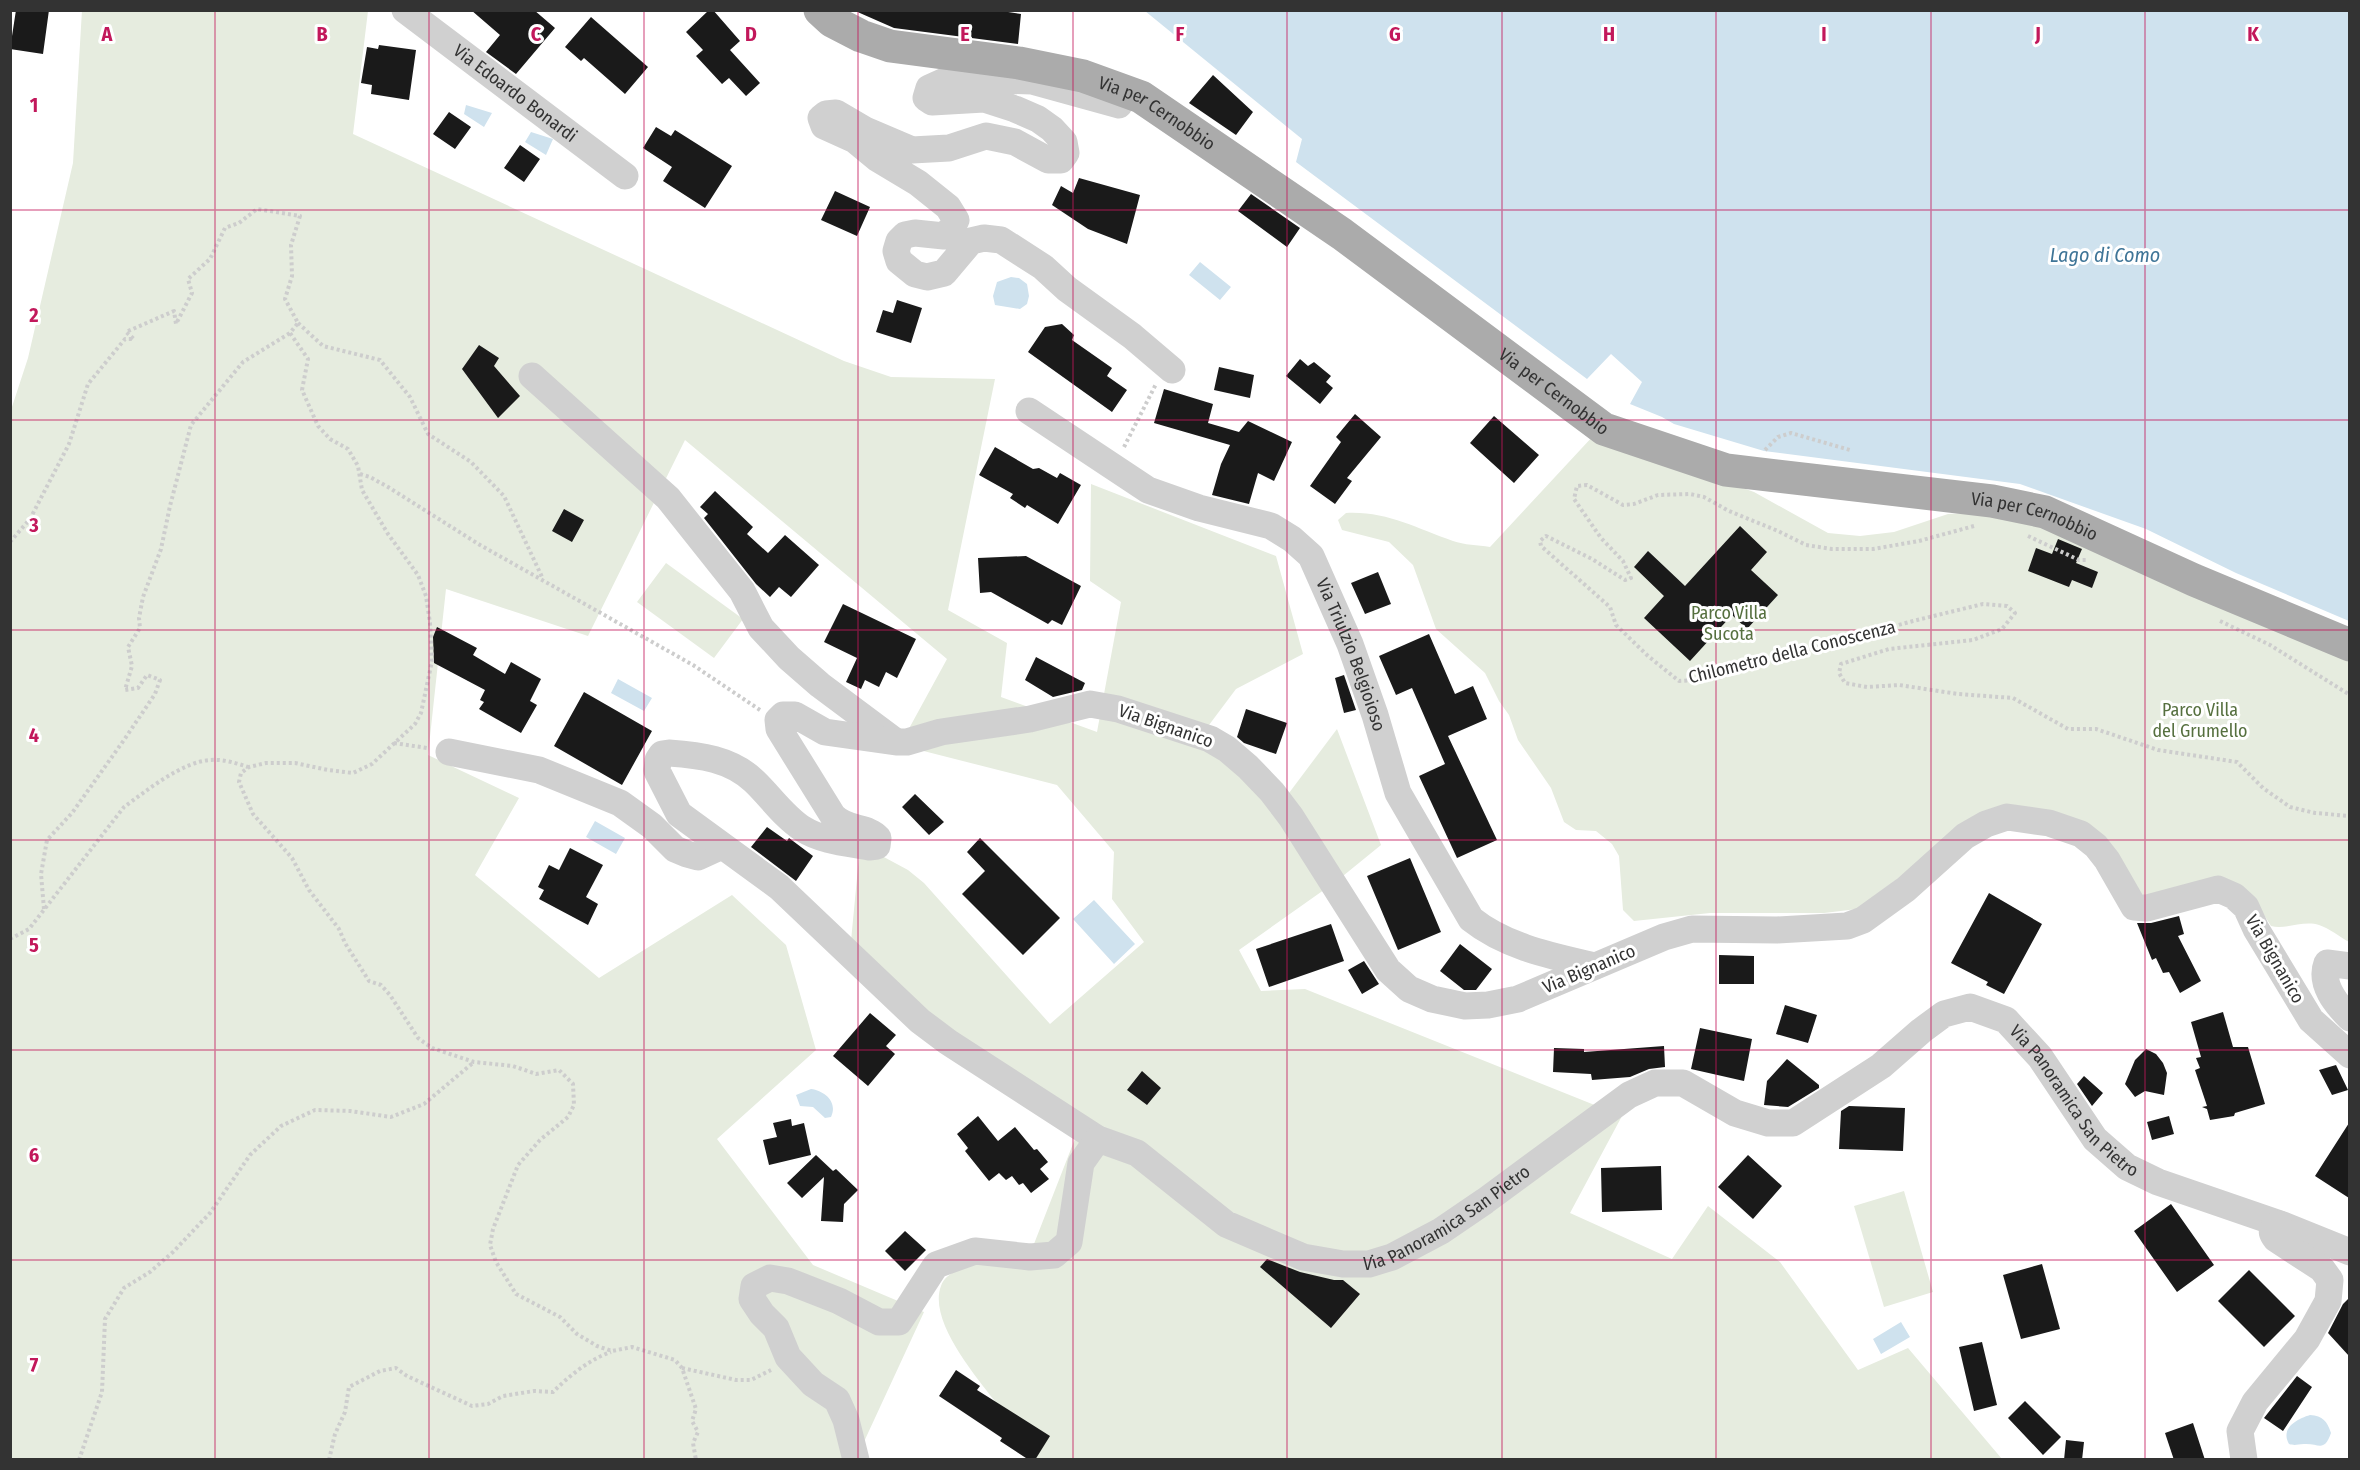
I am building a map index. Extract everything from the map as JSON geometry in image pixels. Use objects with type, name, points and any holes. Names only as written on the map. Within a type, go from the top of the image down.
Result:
[{"type":"main road","name":"Via per Cernobbio","points":[[820,10],[832,21],[861,36],[890,46],[1019,63],[1083,76],[1141,97],[1342,234],[1604,429],[1726,470],[1992,501],[2044,512],[2194,580],[2349,645]]},
{"type":"street","name":"Via Edoardo Bonardi","points":[[405,10],[625,177]]},
{"type":"street","points":[[1170,368],[1125,330],[1067,289],[1043,267],[1001,240],[984,238],[971,242],[944,273],[927,278],[915,274],[899,261],[896,251],[899,241],[906,235],[915,233],[944,236],[956,220],[948,207],[918,183],[878,159],[855,140],[824,126],[821,118],[826,114],[836,113],[865,130],[912,150],[949,148],[986,136],[1015,142],[1048,160],[1060,160],[1066,153],[1064,142],[1038,119],[984,99],[942,103],[932,102],[926,98],[929,88],[949,79],[1032,81],[1136,110],[1233,172],[1248,179],[1252,172]]},
{"type":"street","points":[[532,376],[668,498],[742,591],[761,628],[789,658],[837,698],[896,742]]},
{"type":"street","name":"Via Triulzio Belgioioso","points":[[1029,411],[1149,490],[1199,508],[1271,526],[1292,539],[1311,556],[1350,644],[1375,715],[1398,793],[1471,919],[1487,932],[1544,954],[1595,966]]},
{"type":"street","name":"Via Bignanico","points":[[783,715],[795,715],[825,732],[907,742],[941,732],[1030,719],[1090,704],[1118,709],[1178,726],[1210,739],[1227,749],[1272,792],[1291,817],[1389,970],[1409,989],[1432,999],[1454,1003],[1488,1005],[1518,999],[1664,937],[1692,929],[1777,930],[1847,926],[1863,920],[1931,868],[1965,836],[1986,824],[2007,817],[2049,823],[2081,834],[2096,846],[2107,860],[2134,907],[2147,908],[2218,889],[2234,896],[2246,907],[2256,929],[2311,1020],[2349,1055]]},
{"type":"street","points":[[783,715],[778,720],[779,729],[832,816],[840,824],[874,833],[878,838],[877,846],[845,843],[820,837],[803,829],[753,780],[734,765],[680,753],[662,754],[658,760],[657,771],[679,814],[800,905],[920,1021],[948,1042],[1098,1139],[1081,1163],[1069,1242],[1054,1255],[1030,1257],[975,1251],[936,1265],[899,1322],[879,1322],[838,1301],[788,1281],[770,1278],[754,1286],[752,1299],[762,1314],[776,1328],[788,1357],[813,1384],[837,1400],[846,1420],[856,1460]]},
{"type":"street","points":[[449,752],[539,770],[620,803],[652,826],[675,849],[687,854],[698,857],[722,846]]},
{"type":"street","points":[[2349,966],[2327,963],[2324,972],[2336,1004],[2349,1018]]},
{"type":"street","name":"Via Panoramica San Pietro","points":[[1098,1139],[1137,1153],[1226,1224],[1303,1257],[1343,1264],[1370,1264],[1392,1257],[1441,1231],[1629,1095],[1655,1083],[1683,1083],[1735,1113],[1768,1123],[1793,1123],[1881,1066],[1921,1030],[1944,1014],[1970,1007],[2006,1020],[2040,1057],[2095,1139],[2127,1167],[2158,1182],[2283,1225],[2349,1252]]},
{"type":"street","points":[[2244,1460],[2240,1431],[2255,1402],[2307,1339],[2328,1301],[2330,1280],[2322,1269],[2272,1234],[2274,1226],[2283,1225]]},
{"type":"path","points":[[10,542],[30,519],[69,444],[88,384],[125,339],[134,339],[126,332],[174,311],[176,324],[192,293],[188,279],[210,259],[225,228],[239,223],[257,209],[300,216],[291,245],[292,276],[285,299],[298,323],[323,346],[380,360],[410,397],[428,434],[471,462],[504,496],[543,579]]},
{"type":"path","points":[[44,909],[41,874],[47,840],[72,813],[124,740],[155,694],[160,680],[147,675],[138,688],[125,690],[132,666],[128,647],[140,628],[139,618],[143,597],[161,549],[191,425],[243,362],[290,333],[298,323]]},
{"type":"path","points":[[290,333],[308,358],[302,390],[318,426],[330,439],[348,449],[358,466],[362,490],[388,534],[418,575],[426,596],[432,661],[422,713],[414,724],[372,764],[353,773],[295,763],[266,763],[249,767],[241,773],[238,782],[253,814],[292,858],[309,890],[339,929],[369,981],[381,985],[411,1023],[418,1038],[432,1048],[474,1062],[513,1066],[536,1074],[559,1070],[573,1084],[574,1105],[568,1117],[540,1140],[518,1165],[493,1229],[490,1245],[505,1279],[516,1294],[560,1317],[577,1334],[597,1346],[612,1351]]},
{"type":"path","points":[[1114,467],[1150,394],[1162,373],[1170,368]]},
{"type":"path","points":[[1764,451],[1778,437],[1791,433],[1850,450]]},
{"type":"path","points":[[360,474],[370,477],[480,545],[693,665],[753,706],[768,713],[783,715]]},
{"type":"path","name":"Chilometro della Conoscenza","points":[[1977,525],[1919,541],[1873,549],[1832,549],[1806,545],[1729,511],[1704,497],[1690,494],[1658,495],[1634,504],[1623,505],[1587,484],[1577,486],[1574,499],[1601,538],[1623,561],[1631,578],[1625,580],[1592,559],[1546,536],[1540,541],[1541,546],[1610,607],[1616,625],[1648,656],[1679,681],[1696,680],[1983,604],[2007,606],[2015,613],[2002,629],[1973,640],[1872,653],[1841,664],[1839,673],[1845,683],[1867,687],[1899,685],[1958,694],[2013,698],[2068,729],[2096,729],[2158,750],[2237,762],[2263,788],[2290,807],[2315,813],[2349,816]]},
{"type":"path","points":[[2026,535],[2079,560],[2095,558]]},
{"type":"path","points":[[2210,616],[2270,645],[2349,695]]},
{"type":"path","points":[[394,743],[449,752]]},
{"type":"path","points":[[10,939],[29,929],[124,807],[144,792],[198,762],[212,760],[249,767]]},
{"type":"path","points":[[79,1460],[102,1392],[105,1319],[124,1288],[150,1272],[173,1252],[210,1213],[250,1155],[281,1126],[315,1110],[392,1117],[424,1104],[474,1062]]},
{"type":"path","points":[[329,1460],[335,1434],[345,1412],[349,1387],[380,1371],[396,1368],[407,1376],[472,1406],[488,1404],[502,1396],[534,1391],[553,1392],[566,1379],[602,1355],[632,1347],[675,1360],[682,1368],[696,1409],[692,1421],[698,1432],[693,1443],[696,1460]]},
{"type":"path","points":[[682,1368],[736,1380],[751,1380],[780,1366],[788,1357]]},
{"type":"green space","points":[[82,10],[368,11],[353,134],[844,361],[891,377],[995,379],[948,610],[1007,643],[1001,697],[1097,732],[1121,602],[1090,581],[1091,484],[1276,556],[1303,654],[1236,689],[1194,745],[1289,793],[1337,729],[1381,845],[1338,880],[1239,950],[1261,991],[1305,989],[1622,1116],[1570,1213],[1672,1259],[1708,1206],[1780,1262],[1858,1370],[1908,1348],[2002,1459],[1029,1459],[999,1407],[955,1346],[941,1315],[939,1300],[941,1286],[949,1275],[961,1268],[1032,1249],[1078,1131],[849,962],[859,857],[882,856],[908,870],[924,883],[1050,1024],[1144,942],[1112,899],[1114,852],[1057,785],[900,745],[947,659],[685,440],[588,636],[446,589],[428,755],[519,798],[475,875],[599,978],[732,895],[786,945],[816,1050],[717,1139],[813,1265],[924,1312],[856,1459],[11,1460],[10,413],[28,358],[73,163]]},
{"type":"green space","points":[[1594,435],[1754,492],[1828,533],[1860,536],[1894,532],[1948,514],[1993,512],[2039,521],[2349,658],[2349,942],[2319,925],[2271,926],[2260,909],[2239,889],[2146,896],[2138,893],[2111,849],[2010,809],[1900,877],[1857,909],[1824,913],[1710,913],[1634,921],[1623,910],[1619,856],[1612,844],[1596,831],[1576,830],[1564,822],[1551,788],[1518,740],[1509,715],[1485,673],[1436,629],[1413,565],[1389,542],[1342,530],[1338,520],[1346,513],[1375,515],[1401,521],[1457,542],[1490,547]]},
{"type":"green space","points":[[666,563],[743,619],[714,658],[637,602]]},
{"type":"green space","points":[[1904,1191],[1933,1292],[1884,1307],[1854,1206]]},
{"type":"water","name":"Lago di Como","points":[[1145,11],[2349,11],[2349,621],[2236,573],[2146,529],[2020,484],[1764,451],[1674,424],[1630,404],[1642,382],[1611,354],[1587,379],[1296,162],[1302,139]]},
{"type":"water","points":[[466,105],[492,113],[484,127],[464,114]]},
{"type":"water","points":[[531,132],[553,139],[546,155],[525,142]]},
{"type":"water","points":[[1200,262],[1231,287],[1220,300],[1189,275]]},
{"type":"water","points":[[1011,277],[1019,278],[1027,284],[1029,296],[1027,304],[1020,309],[995,305],[993,296],[997,282]]},
{"type":"water","points":[[618,679],[652,698],[644,711],[611,693]]},
{"type":"water","points":[[595,821],[625,838],[616,854],[586,837]]},
{"type":"water","points":[[1094,900],[1135,944],[1114,964],[1073,919]]},
{"type":"water","points":[[811,1089],[829,1098],[833,1107],[831,1117],[825,1118],[813,1107],[800,1106],[796,1095]]},
{"type":"water","points":[[1901,1322],[1910,1337],[1881,1354],[1873,1339]]},
{"type":"water","points":[[2310,1415],[2321,1418],[2328,1425],[2331,1433],[2326,1443],[2320,1446],[2289,1444],[2288,1429],[2295,1422]]},
{"type":"building","points":[[16,10],[49,10],[43,54],[10,49]]},
{"type":"building","points":[[471,10],[534,10],[555,28],[516,74],[486,52],[500,35]]},
{"type":"building","points":[[709,10],[713,10],[740,41],[730,50],[760,83],[746,96],[729,78],[722,84],[696,56],[703,50],[686,32]]},
{"type":"building","points":[[853,10],[995,10],[1021,14],[1018,44],[894,28]]},
{"type":"building","points":[[591,17],[648,67],[625,94],[584,58],[581,61],[565,47]]},
{"type":"building","points":[[379,45],[416,50],[409,100],[371,94],[372,85],[361,83],[367,47],[378,49]]},
{"type":"building","points":[[1213,75],[1253,112],[1236,135],[1189,103]]},
{"type":"building","points":[[449,112],[471,127],[455,149],[433,134]]},
{"type":"building","points":[[656,127],[671,136],[675,130],[732,166],[705,208],[663,181],[672,167],[643,148]]},
{"type":"building","points":[[520,145],[540,159],[524,182],[504,168]]},
{"type":"building","points":[[1079,178],[1140,195],[1127,244],[1088,229],[1052,205],[1061,186],[1073,193]]},
{"type":"building","points":[[835,191],[870,207],[857,236],[821,220]]},
{"type":"building","points":[[1251,194],[1300,228],[1287,247],[1238,211]]},
{"type":"building","points":[[897,300],[922,308],[911,343],[876,332],[883,310],[893,313]]},
{"type":"building","points":[[1062,324],[1074,335],[1072,340],[1112,368],[1107,376],[1127,390],[1112,412],[1028,352],[1045,327]]},
{"type":"building","points":[[479,345],[499,358],[494,366],[520,396],[498,418],[462,369]]},
{"type":"building","points":[[1300,359],[1308,366],[1314,362],[1331,376],[1326,382],[1333,388],[1320,404],[1286,376]]},
{"type":"building","points":[[1219,367],[1254,375],[1250,398],[1214,390]]},
{"type":"building","points":[[1164,389],[1213,404],[1208,423],[1239,432],[1248,421],[1292,442],[1274,481],[1258,473],[1249,504],[1212,495],[1221,464],[1230,445],[1154,423]]},
{"type":"building","points":[[1355,414],[1381,437],[1347,478],[1352,481],[1335,504],[1310,486],[1341,442],[1336,437]]},
{"type":"building","points":[[1494,416],[1539,455],[1514,483],[1470,443]]},
{"type":"building","points":[[995,447],[1033,469],[1039,468],[1057,478],[1060,473],[1081,485],[1058,524],[1027,505],[1025,508],[1010,498],[1013,494],[979,475]]},
{"type":"building","points":[[715,491],[753,527],[747,534],[768,553],[785,535],[819,565],[791,597],[779,587],[770,597],[756,584],[704,518],[708,514],[700,507]]},
{"type":"building","points":[[564,509],[584,520],[572,542],[552,531]]},
{"type":"building","points":[[1740,526],[1767,552],[1751,570],[1778,595],[1747,629],[1732,615],[1690,661],[1644,618],[1664,596],[1634,567],[1648,551],[1685,586]]},
{"type":"building","points":[[2058,539],[2082,549],[2076,563],[2098,572],[2092,588],[2072,580],[2069,587],[2028,571],[2036,548],[2052,554]]},
{"type":"building","points":[[1026,556],[1081,586],[1062,625],[1052,620],[1048,624],[991,592],[980,593],[978,558]]},
{"type":"building","points":[[1378,572],[1391,604],[1365,614],[1351,583]]},
{"type":"building","points":[[843,604],[916,639],[897,678],[886,672],[879,687],[865,680],[861,689],[846,682],[857,658],[824,642]]},
{"type":"building","points":[[437,627],[477,648],[473,655],[505,674],[511,662],[541,679],[530,701],[537,705],[521,733],[479,709],[484,702],[480,700],[485,690],[434,663],[433,637]]},
{"type":"building","points":[[1429,634],[1455,694],[1473,686],[1487,719],[1448,736],[1497,840],[1457,858],[1419,776],[1445,764],[1412,688],[1396,695],[1379,656]]},
{"type":"building","points":[[1036,657],[1085,683],[1082,690],[1053,697],[1025,680]]},
{"type":"building","points":[[1344,675],[1356,710],[1344,713],[1335,678]]},
{"type":"building","points":[[584,692],[652,731],[622,785],[554,746]]},
{"type":"building","points":[[1246,709],[1287,723],[1276,754],[1244,743],[1237,737]]},
{"type":"building","points":[[915,794],[944,822],[929,835],[902,807]]},
{"type":"building","points":[[767,827],[787,841],[789,838],[813,856],[796,881],[751,847]]},
{"type":"building","points":[[980,838],[1060,918],[1023,955],[962,894],[985,871],[967,852]]},
{"type":"building","points":[[570,848],[603,865],[586,897],[598,904],[588,925],[539,899],[544,890],[538,887],[549,865],[559,870]]},
{"type":"building","points":[[1410,858],[1441,932],[1398,950],[1367,876]]},
{"type":"building","points":[[1989,893],[2042,924],[2004,994],[1986,985],[1988,982],[1951,963]]},
{"type":"building","points":[[2179,916],[2184,934],[2178,936],[2201,981],[2180,993],[2169,972],[2163,973],[2156,958],[2152,960],[2137,923],[2151,923]]},
{"type":"building","points":[[1331,924],[1344,961],[1269,987],[1256,949]]},
{"type":"building","points":[[1460,944],[1492,969],[1476,990],[1464,990],[1440,971]]},
{"type":"building","points":[[1719,955],[1754,956],[1754,984],[1719,984]]},
{"type":"building","points":[[1364,961],[1379,984],[1362,994],[1348,970]]},
{"type":"building","points":[[1785,1005],[1817,1015],[1808,1043],[1776,1034]]},
{"type":"building","points":[[2223,1012],[2233,1047],[2248,1047],[2265,1104],[2235,1113],[2234,1116],[2210,1120],[2207,1109],[2202,1107],[2207,1106],[2195,1070],[2200,1068],[2196,1058],[2201,1057],[2191,1022]]},
{"type":"building","points":[[870,1013],[896,1035],[886,1046],[895,1054],[868,1086],[833,1056]]},
{"type":"building","points":[[1700,1028],[1752,1039],[1744,1081],[1691,1069]]},
{"type":"building","points":[[1664,1046],[1665,1067],[1649,1069],[1630,1077],[1592,1080],[1591,1074],[1553,1072],[1554,1048],[1584,1049],[1584,1052]]},
{"type":"building","points":[[2146,1049],[2156,1054],[2167,1073],[2164,1095],[2145,1091],[2135,1097],[2125,1084],[2135,1060]]},
{"type":"building","points":[[1787,1059],[1819,1085],[1819,1088],[1788,1107],[1764,1105],[1767,1081]]},
{"type":"building","points":[[2336,1065],[2348,1090],[2332,1095],[2319,1070]]},
{"type":"building","points":[[1142,1071],[1161,1088],[1147,1105],[1127,1090]]},
{"type":"building","points":[[2084,1076],[2103,1093],[2092,1106],[2077,1084]]},
{"type":"building","points":[[1849,1106],[1905,1108],[1903,1151],[1839,1149],[1841,1111]]},
{"type":"building","points":[[978,1116],[998,1141],[1015,1127],[1034,1150],[1037,1149],[1048,1162],[1040,1169],[1049,1179],[1031,1193],[1023,1183],[1019,1185],[1012,1176],[1006,1180],[999,1173],[989,1181],[965,1151],[968,1148],[957,1134]]},
{"type":"building","points":[[2169,1116],[2174,1134],[2152,1140],[2147,1122]]},
{"type":"building","points":[[791,1119],[792,1126],[804,1123],[811,1155],[769,1165],[763,1140],[777,1137],[773,1123]]},
{"type":"building","points":[[2349,1123],[2349,1198],[2315,1176]]},
{"type":"building","points":[[816,1155],[833,1171],[836,1169],[858,1190],[844,1204],[843,1222],[821,1221],[824,1177],[802,1198],[787,1183]]},
{"type":"building","points":[[1748,1155],[1782,1186],[1753,1219],[1718,1187]]},
{"type":"building","points":[[1661,1166],[1662,1210],[1602,1212],[1601,1168]]},
{"type":"building","points":[[2171,1204],[2214,1265],[2177,1292],[2134,1231]]},
{"type":"building","points":[[905,1231],[926,1250],[905,1271],[885,1251]]},
{"type":"building","points":[[1267,1259],[1300,1272],[1343,1280],[1360,1294],[1331,1328],[1260,1267]]},
{"type":"building","points":[[2042,1264],[2060,1329],[2021,1339],[2003,1275]]},
{"type":"building","points":[[2249,1270],[2295,1316],[2264,1347],[2218,1301]]},
{"type":"building","points":[[2349,1298],[2349,1356],[2328,1333],[2343,1304]]},
{"type":"building","points":[[1982,1342],[1997,1405],[1974,1411],[1959,1347]]},
{"type":"building","points":[[956,1370],[980,1386],[977,1390],[1050,1436],[1035,1460],[1029,1460],[1000,1441],[1002,1438],[939,1396]]},
{"type":"building","points":[[2297,1376],[2312,1387],[2283,1431],[2264,1418]]},
{"type":"building","points":[[2025,1401],[2061,1437],[2043,1455],[2008,1418]]},
{"type":"building","points":[[2193,1423],[2205,1460],[2174,1460],[2165,1433]]},
{"type":"building","points":[[2066,1440],[2084,1442],[2082,1460],[2064,1460]]},
{"type":"park label","name":"Parco Villa Sucota","points":[[1729,623]]},
{"type":"park label","name":"Parco Villa del Grumello","points":[[2200,720]]}]
